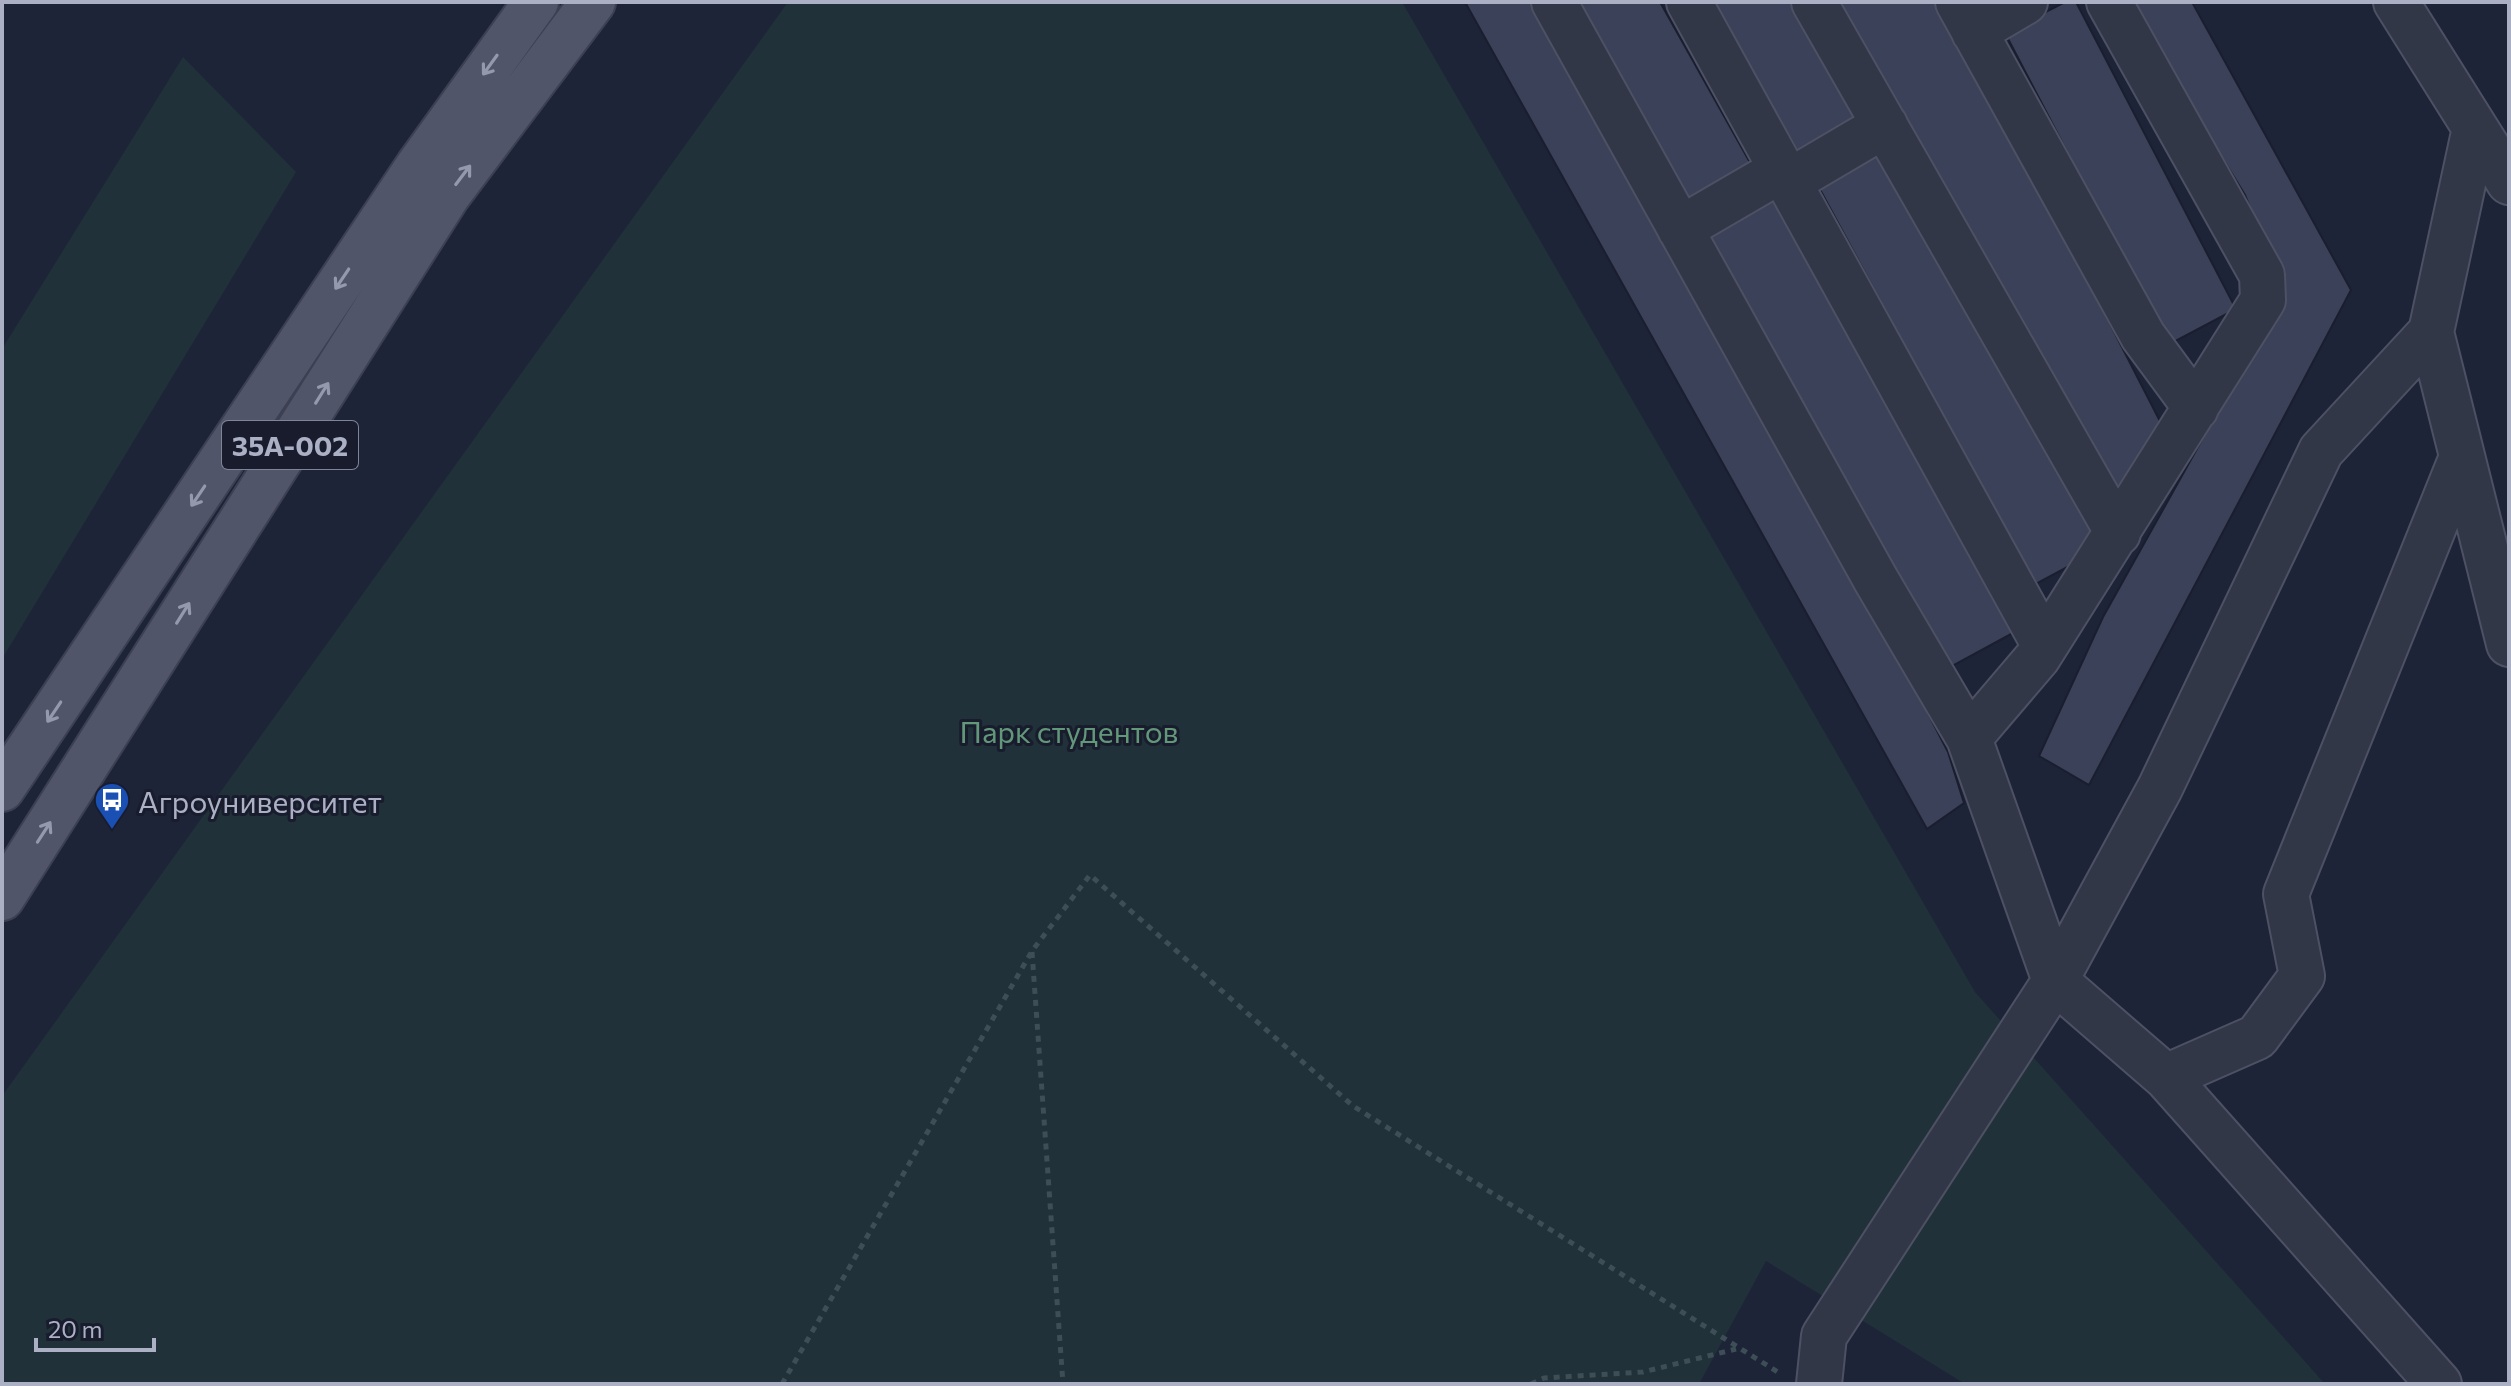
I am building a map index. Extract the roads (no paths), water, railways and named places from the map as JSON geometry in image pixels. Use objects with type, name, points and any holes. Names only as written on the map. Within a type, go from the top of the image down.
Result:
[{"type":"main road","name":"35А-002","points":[[2,789],[418,166],[536,2]]},
{"type":"main road","name":"35А-002","points":[[2,898],[448,195],[593,2]]},
{"type":"lane","points":[[1554,2],[1876,580],[1969,738],[2055,981],[2166,1077],[2439,1384]]},
{"type":"lane","points":[[1689,2],[2045,646]]},
{"type":"lane","points":[[1814,2],[2118,533]]},
{"type":"lane","points":[[2025,2],[1966,17],[2143,336],[2196,408]]},
{"type":"lane","points":[[1969,738],[2045,646],[2263,300],[2262,275],[2109,2]]},
{"type":"lane","points":[[2396,2],[2509,182]]},
{"type":"lane","points":[[1680,229],[1885,125]]},
{"type":"lane","points":[[2475,128],[2431,332],[2509,644]]},
{"type":"lane","points":[[1802,1380],[1824,1336],[2055,981],[2160,788],[2321,451],[2431,332]]},
{"type":"lane","points":[[2166,1077],[2257,1037],[2302,976],[2286,894],[2462,457]]},
{"type":"place","name":"Агроуниверситет","points":[[112,831]]},
{"type":"park label","name":"Парк студентов","points":[[1069,730]]}]
